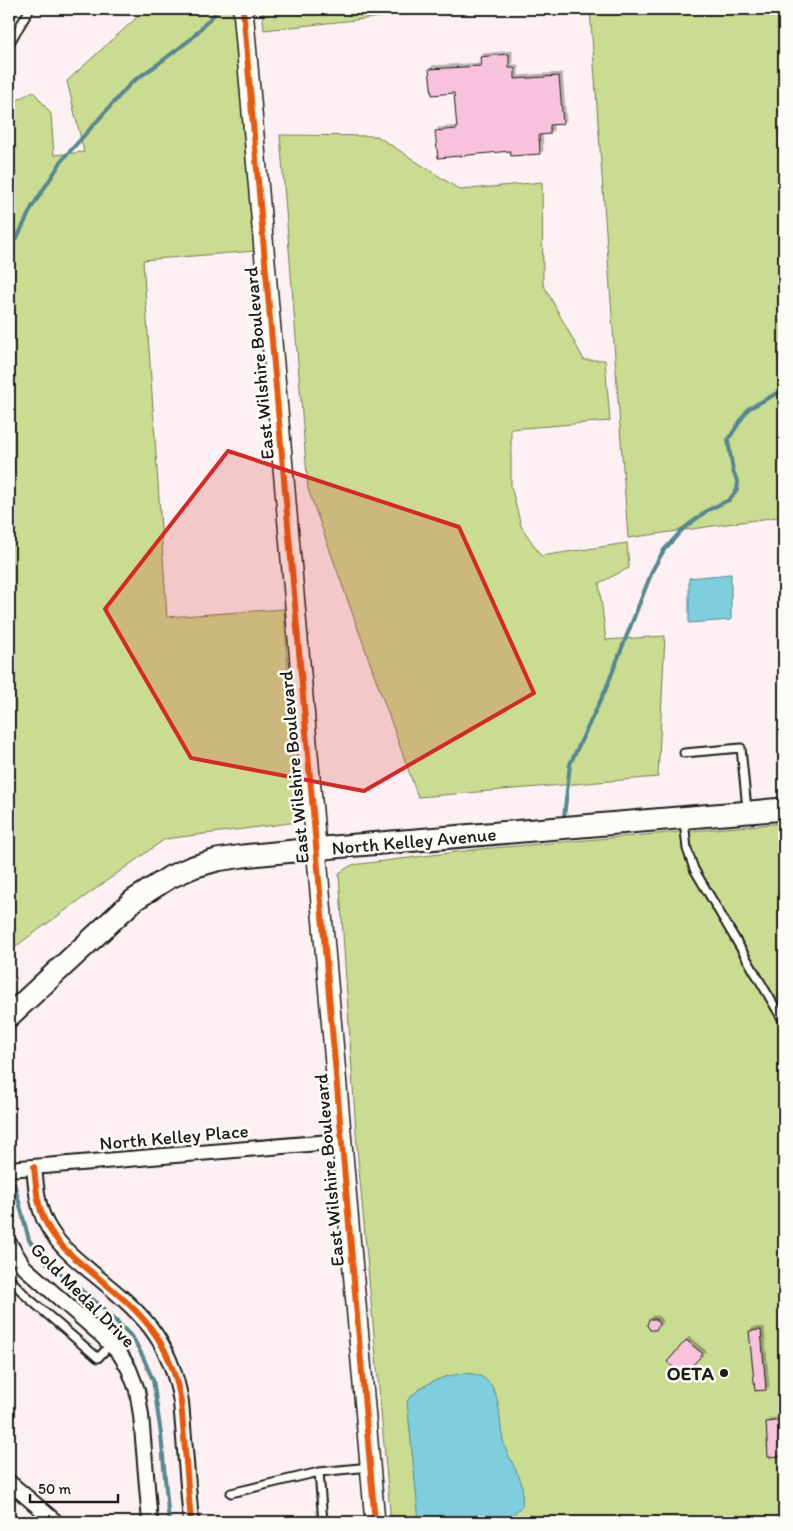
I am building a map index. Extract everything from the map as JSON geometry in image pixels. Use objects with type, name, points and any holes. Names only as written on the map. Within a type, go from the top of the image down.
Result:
[{"type":"main road","name":"North Kelley Avenue","points":[[9,1016],[134,900],[170,877],[217,860],[316,849],[784,809]]},
{"type":"street","name":"East Wilshire Boulevard","points":[[243,9],[375,1522]]},
{"type":"street","name":"North Kelley Place","points":[[9,1169],[342,1141]]},
{"type":"street","name":"Gold Medal Drive","points":[[34,1167],[40,1208],[46,1224],[57,1240],[70,1254],[131,1305],[157,1335],[167,1352],[174,1368],[181,1402],[191,1522]]},
{"type":"street","name":"Gold Medal Drive","points":[[9,1243],[24,1267],[120,1354],[129,1369],[137,1390],[141,1415],[150,1522]]},
{"type":"street","points":[[9,1482],[56,1522]]},
{"type":"lane","points":[[9,44],[30,9]]},
{"type":"lane","points":[[684,753],[741,748],[747,812]]},
{"type":"lane","points":[[684,817],[687,849],[697,876],[784,1022]]},
{"type":"lane","points":[[9,1278],[26,1297],[98,1358],[110,1345]]},
{"type":"lane","points":[[231,1493],[319,1472],[370,1466]]},
{"type":"lane","points":[[319,1472],[323,1522]]},
{"type":"highlighted area","points":[[228,451],[459,527],[534,693],[364,791],[191,758],[105,609]]},
{"type":"green space","points":[[146,9],[236,9],[255,251],[143,260],[167,617],[284,609],[298,822],[165,839],[9,951],[9,105],[33,91],[51,114],[54,155],[84,152],[67,81]]},
{"type":"green space","points":[[262,9],[398,9],[400,15],[264,30]]},
{"type":"green space","points":[[590,9],[784,9],[784,516],[628,538]]},
{"type":"green space","points":[[280,135],[377,136],[460,190],[542,182],[543,284],[584,360],[605,360],[610,421],[511,429],[511,486],[521,526],[541,556],[627,543],[629,568],[599,583],[606,640],[665,636],[658,777],[418,797],[308,489]]},
{"type":"green space","points":[[784,823],[784,1522],[391,1522],[357,1147],[339,873],[352,865],[481,849]]},
{"type":"water","points":[[731,574],[731,620],[689,623],[689,578]]},
{"type":"water","points":[[463,1373],[476,1375],[486,1380],[496,1396],[504,1445],[521,1482],[522,1506],[511,1516],[497,1522],[419,1522],[407,1401],[420,1389],[432,1382]]},
{"type":"building","points":[[509,54],[509,68],[515,68],[515,79],[559,76],[563,124],[550,125],[550,134],[539,135],[540,154],[511,156],[510,151],[438,158],[435,131],[457,129],[454,93],[432,95],[429,69],[481,66],[480,57]]},
{"type":"building","points":[[649,1319],[656,1319],[659,1324],[656,1330],[650,1330],[647,1325]]},
{"type":"building","points":[[761,1330],[766,1390],[755,1391],[749,1331]]},
{"type":"building","points":[[686,1340],[703,1354],[682,1374],[667,1362]]},
{"type":"building","name":"OETA","points":[[784,1420],[784,1456],[768,1457],[766,1422]]},
{"type":"waterway","points":[[9,243],[17,238],[32,207],[63,159],[132,82],[191,39],[219,9]]},
{"type":"waterway","points":[[564,817],[570,764],[605,691],[653,569],[664,550],[683,529],[708,510],[729,500],[737,490],[738,483],[733,471],[728,440],[748,409],[779,392],[784,384]]},
{"type":"waterway","points":[[14,1183],[29,1240],[46,1262],[101,1306],[133,1338],[143,1357],[153,1380],[161,1434],[169,1522]]},
{"type":"cycle path","points":[[243,9],[375,1522]]},
{"type":"cycle path","points":[[34,1167],[37,1196],[41,1210],[46,1223],[55,1237],[71,1255],[137,1313],[150,1327],[169,1359],[181,1402],[191,1522]]},
{"type":"place","name":"OETA","points":[[724,1373]]}]
